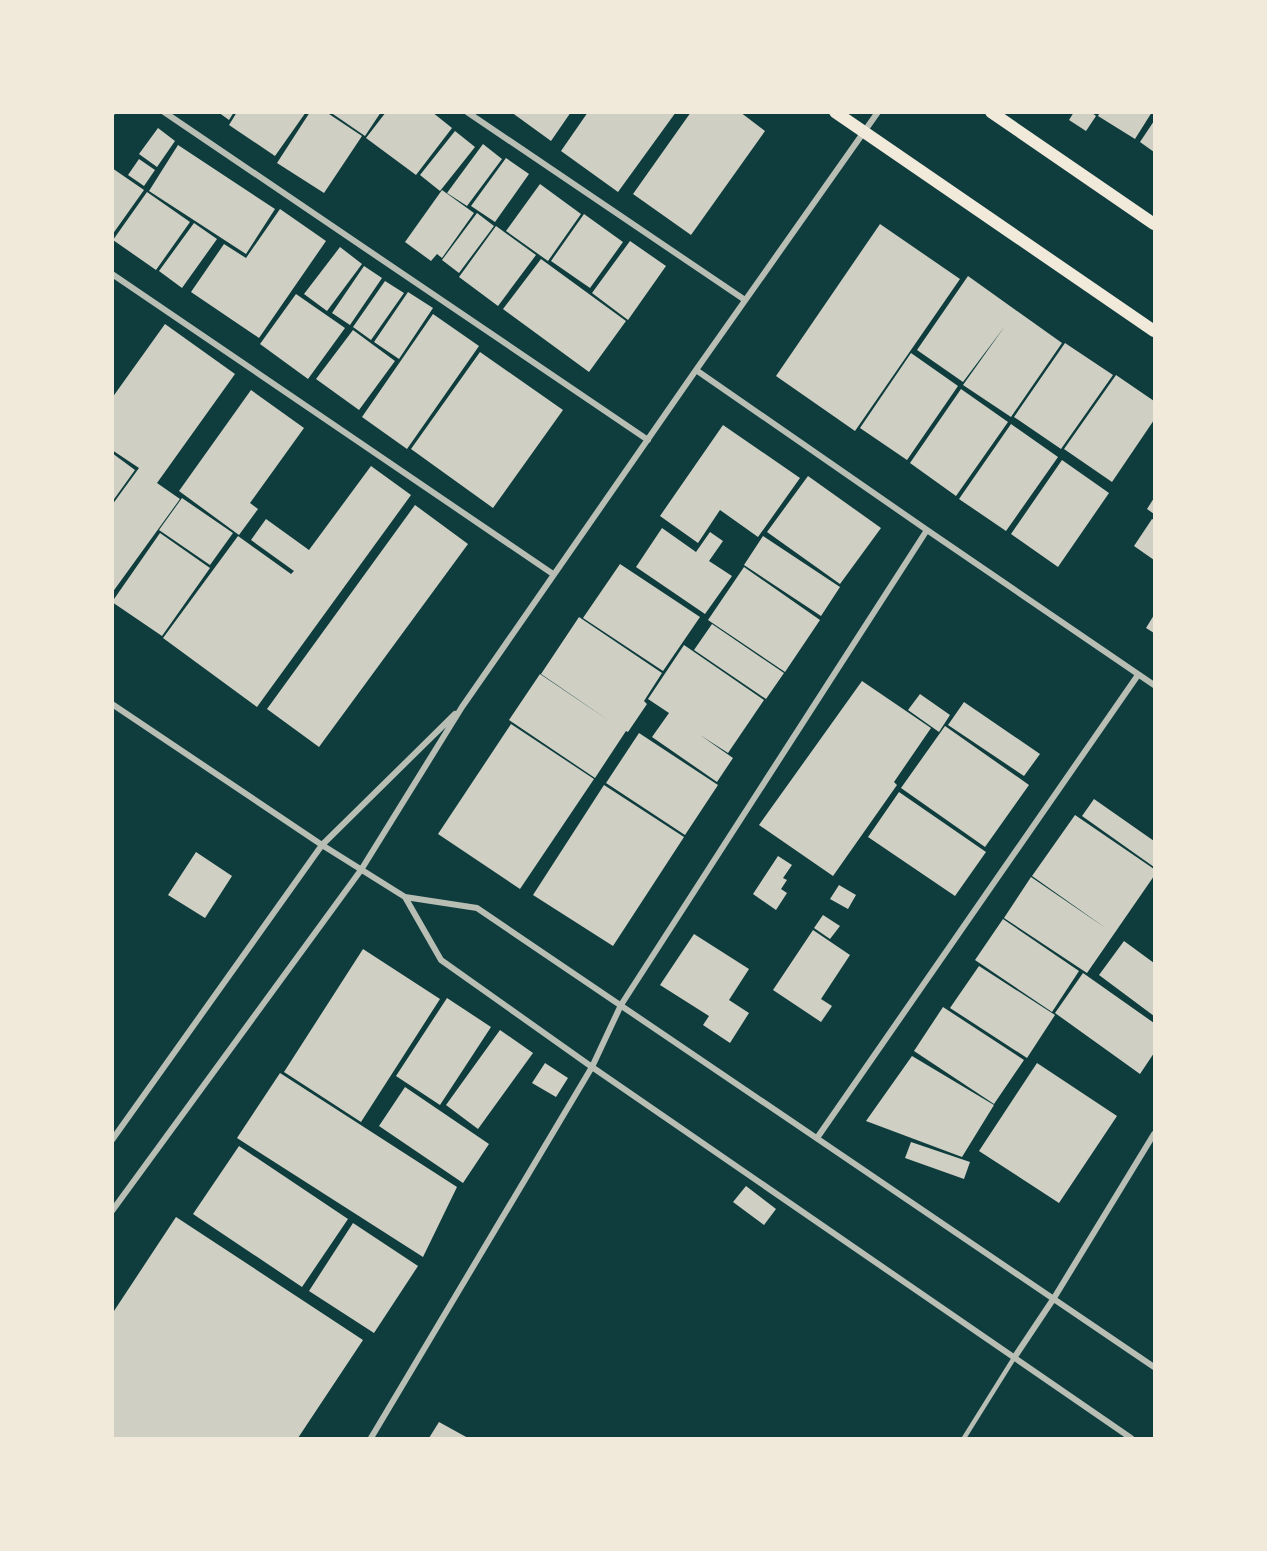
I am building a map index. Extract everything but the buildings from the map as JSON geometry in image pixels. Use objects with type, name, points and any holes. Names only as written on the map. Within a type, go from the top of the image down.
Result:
[{"type":"main road","points":[[835,112],[863,134],[1155,331]]},
{"type":"main road","points":[[991,112],[1155,224]]},
{"type":"street","points":[[164,112],[648,440]]},
{"type":"street","points":[[467,112],[745,300]]},
{"type":"street","points":[[112,1211],[361,870],[462,707],[878,112]]},
{"type":"street","points":[[112,274],[553,574]]},
{"type":"street","points":[[696,370],[1155,685]]},
{"type":"street","points":[[371,1438],[592,1067],[621,1005],[927,530]]},
{"type":"street","points":[[817,1138],[1138,675]]},
{"type":"street","points":[[112,704],[322,845],[405,897],[477,908],[1155,1367]]},
{"type":"street","points":[[113,1137],[322,845],[462,707]]},
{"type":"street","points":[[405,897],[441,960],[592,1067],[1131,1438]]},
{"type":"street","points":[[1014,1358],[1054,1298],[1155,1134]]},
{"type":"lane","points":[[964,1438],[1014,1358]]}]
